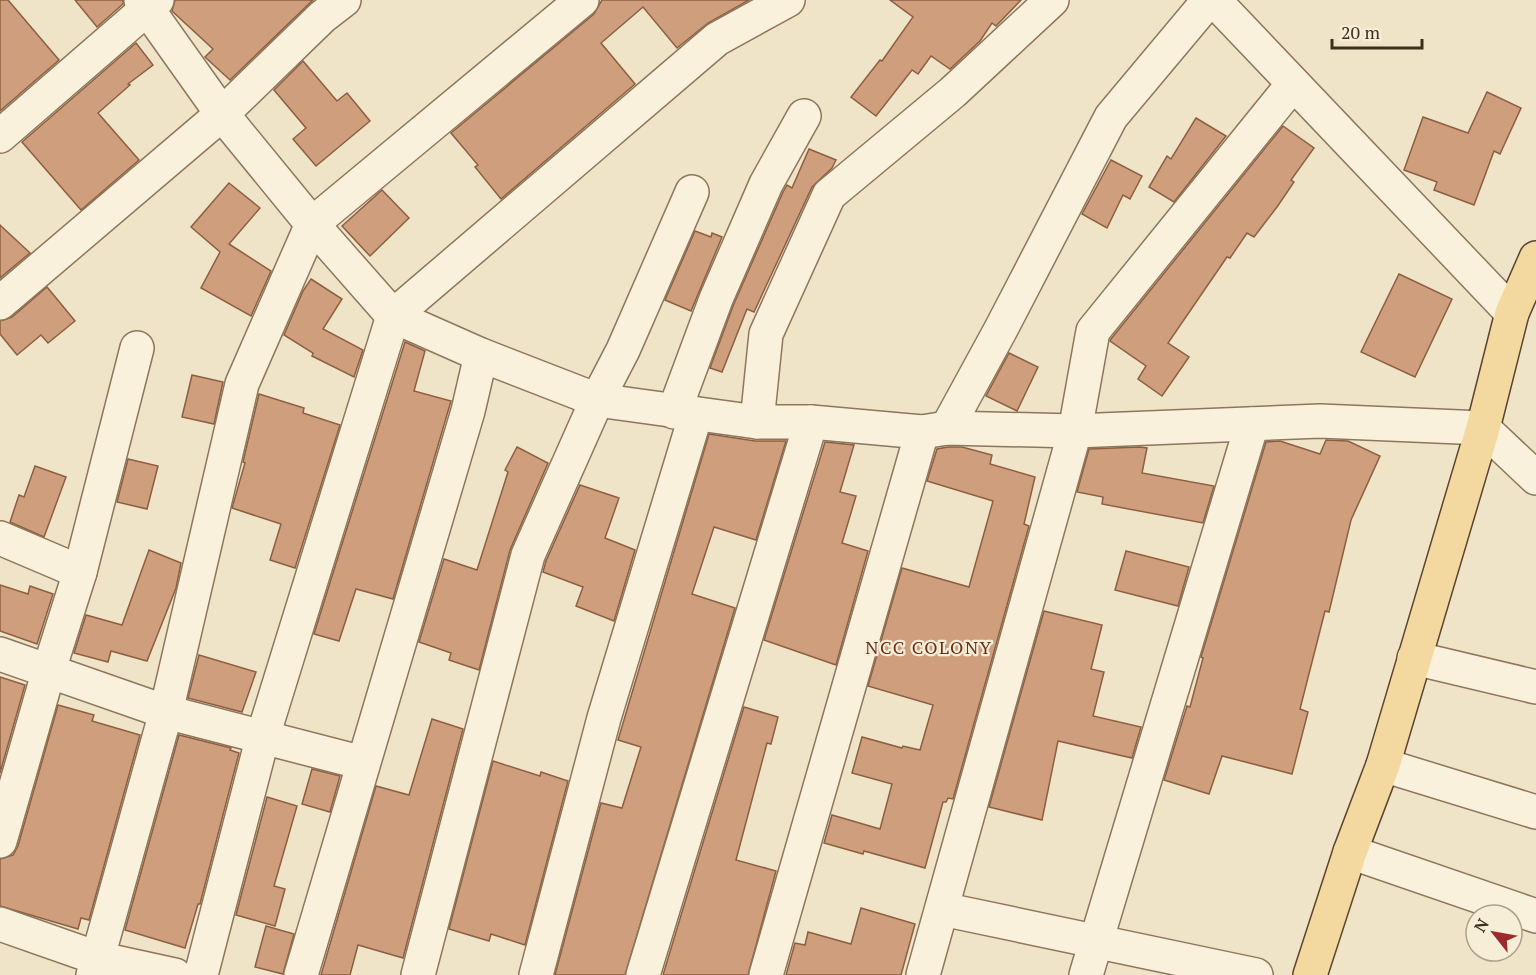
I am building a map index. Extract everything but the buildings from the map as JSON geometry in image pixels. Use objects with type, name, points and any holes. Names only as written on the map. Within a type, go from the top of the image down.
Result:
[{"type":"main road","points":[[1310,975],[1350,852],[1383,765],[1483,428],[1512,313],[1536,258]]},
{"type":"street","points":[[0,303],[222,114],[322,17],[344,0]]},
{"type":"street","points":[[95,966],[166,712],[242,384],[312,224],[582,0]]},
{"type":"street","points":[[201,975],[263,736],[393,316],[717,39],[788,0]]},
{"type":"street","points":[[757,422],[766,334],[829,195],[953,93],[1052,0]]},
{"type":"street","points":[[766,975],[934,430],[1001,329],[1111,117],[1209,0]]},
{"type":"street","points":[[1214,0],[1512,313]]},
{"type":"street","points":[[0,136],[148,3],[222,114],[312,224],[393,316],[481,355],[597,400],[757,422],[811,422],[934,430],[1075,431],[1320,421],[1483,428],[1536,478]]},
{"type":"street","points":[[923,975],[1075,431],[1093,332],[1293,84]]},
{"type":"street","points":[[536,975],[716,299],[766,184],[804,116]]},
{"type":"street","points":[[418,975],[528,555],[693,192]]},
{"type":"street","points":[[0,841],[80,572],[137,348]]},
{"type":"street","points":[[301,975],[465,423],[481,355]]},
{"type":"street","points":[[643,975],[811,422]]},
{"type":"street","points":[[1086,975],[1252,424]]},
{"type":"street","points":[[0,538],[80,572]]},
{"type":"street","points":[[0,654],[166,712],[363,763]]},
{"type":"street","points":[[1414,658],[1536,687]]},
{"type":"street","points":[[1383,765],[1536,812]]},
{"type":"street","points":[[1350,852],[1536,916]]},
{"type":"street","points":[[942,909],[1256,975]]},
{"type":"street","points":[[0,924],[95,966],[175,975]]},
{"type":"district","name":"NCC COLONY","points":[[929,647]]}]
